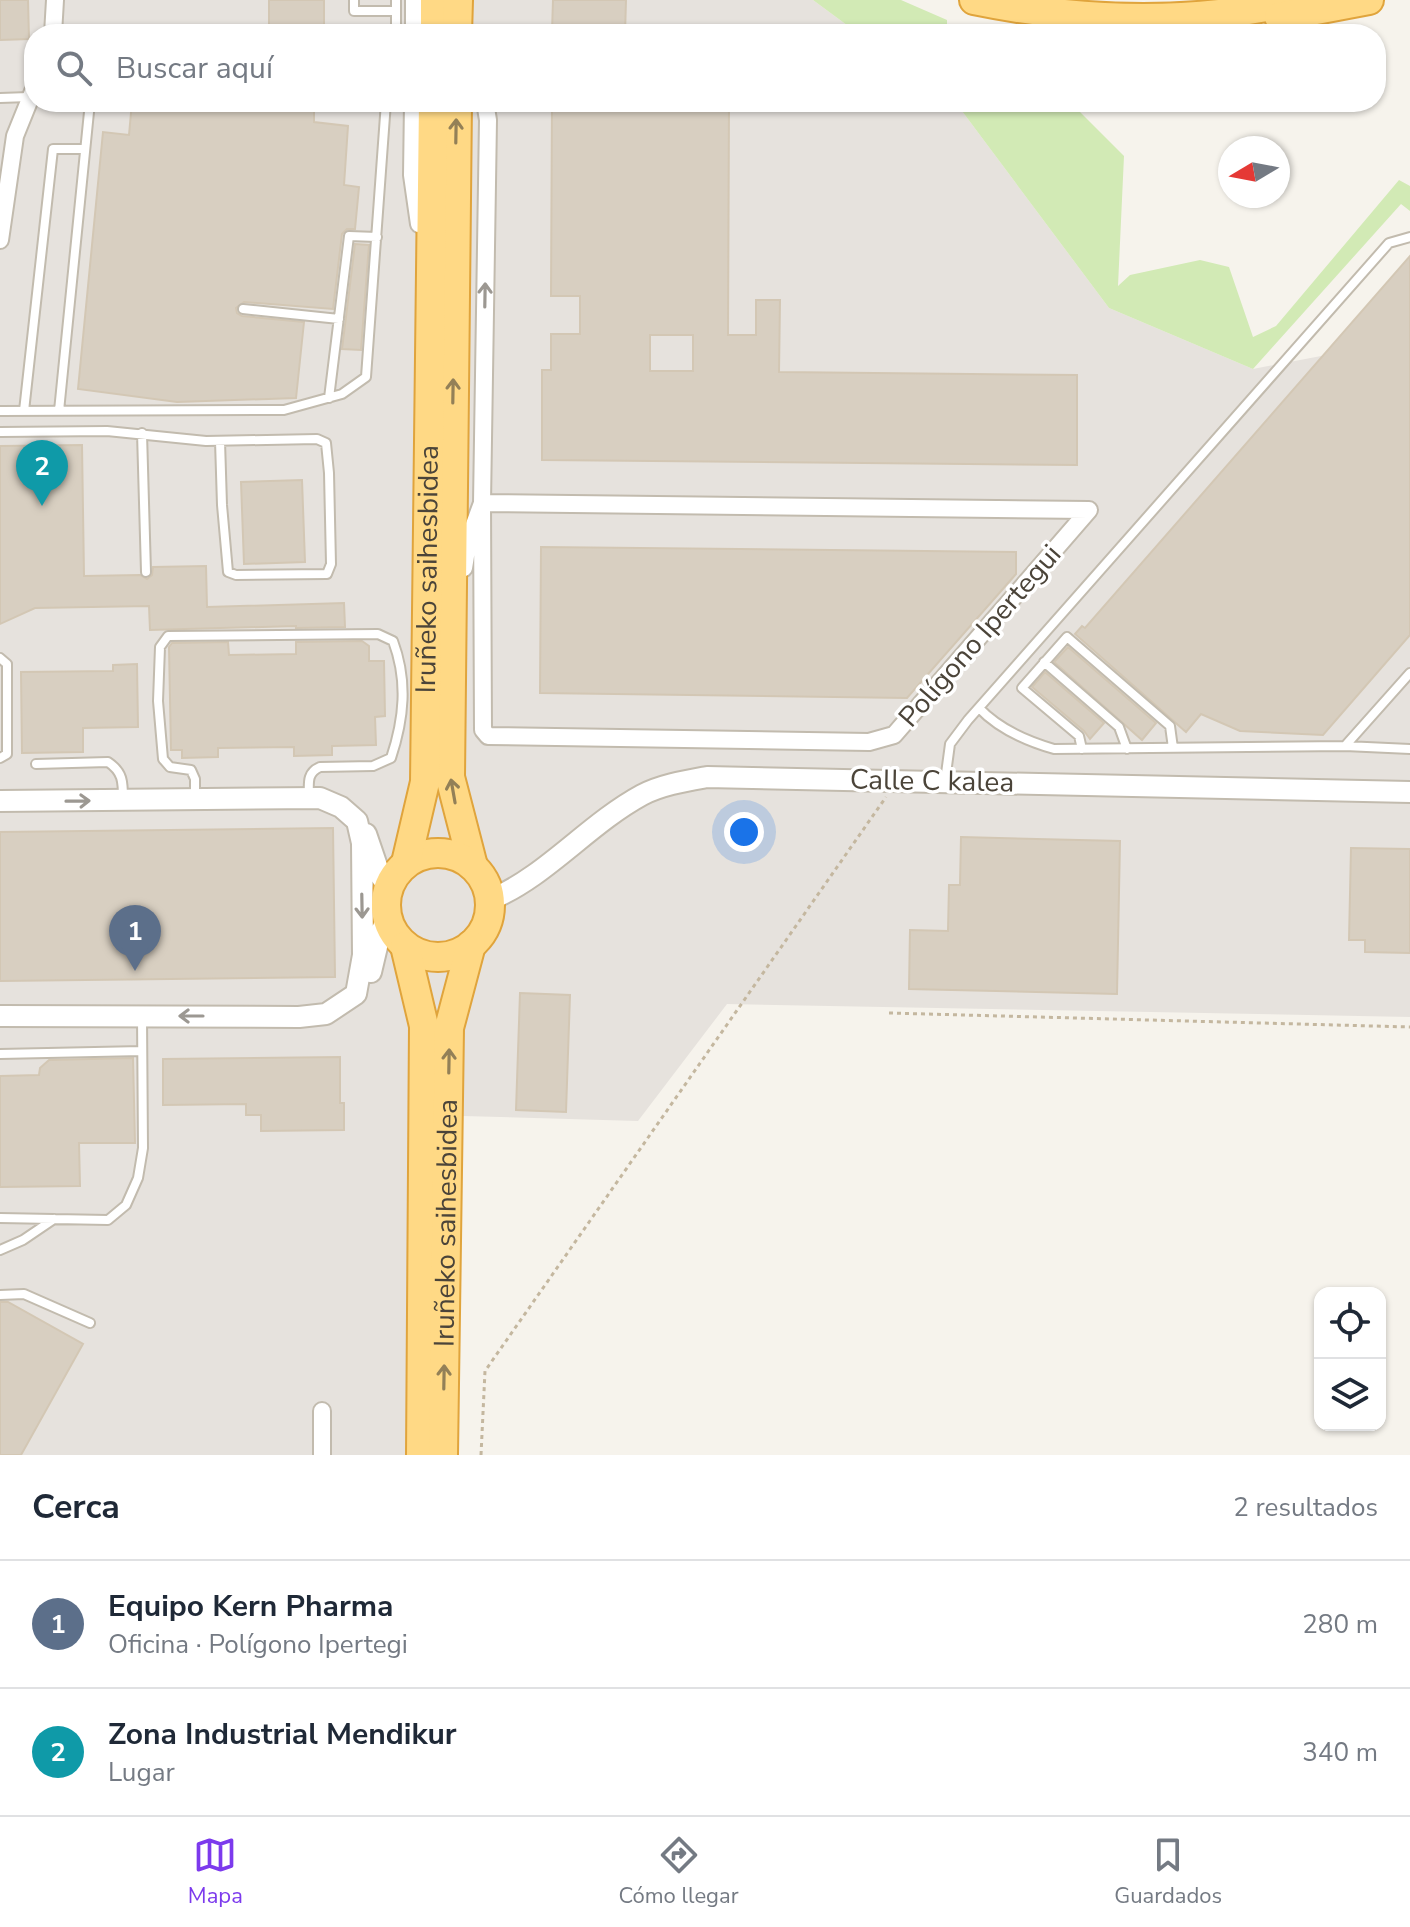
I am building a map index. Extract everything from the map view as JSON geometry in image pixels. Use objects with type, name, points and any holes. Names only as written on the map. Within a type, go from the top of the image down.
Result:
[{"type":"highway","points":[[435,0],[435,24]]},
{"type":"highway","points":[[457,24],[458,0]]},
{"type":"highway","points":[[974,0],[1076,16],[1243,22],[1369,0]]},
{"type":"highway","points":[[1178,18],[1292,1]]},
{"type":"highway","name":"Iruñeko saihesbidea","points":[[406,863],[425,782],[433,112]]},
{"type":"highway","name":"Iruñeko saihesbidea","points":[[457,112],[450,777],[473,866]]},
{"type":"highway","points":[[440,852],[457,856],[473,866],[487,887],[490,900],[482,933],[471,945],[455,954],[438,957],[420,954],[405,946],[394,934],[387,919],[385,903],[395,874],[406,863],[422,855],[440,852]]},
{"type":"highway","name":"Iruñeko saihesbidea","points":[[443,1455],[449,1028],[471,945]]},
{"type":"highway","name":"Iruñeko saihesbidea","points":[[405,946],[424,1026],[421,1455]]},
{"type":"street","points":[[54,24],[55,0]]},
{"type":"street","points":[[414,0],[414,24]]},
{"type":"street","points":[[466,0],[468,24]]},
{"type":"street","points":[[0,240],[5,156],[24,110]]},
{"type":"street","name":"Iruñeko saihesbidea","points":[[413,112],[412,175],[419,210],[420,253],[430,273]]},
{"type":"street","name":"Iruñeko saihesbidea","points":[[450,676],[464,614],[464,557],[482,503],[487,112]]},
{"type":"street","name":"Polígono Ipertegui","points":[[482,503],[498,503],[1089,510],[894,735],[869,742],[488,736],[483,730],[482,503]]},
{"type":"street","name":"Calle C kalea","points":[[490,900],[534,875],[611,814],[645,794],[676,782],[707,777],[1410,792]]},
{"type":"street","points":[[0,801],[320,798],[341,807],[357,821],[365,832],[380,875],[388,887]]},
{"type":"street","points":[[356,994],[363,955],[362,843],[357,821]]},
{"type":"street","points":[[0,1016],[299,1017],[326,1014],[356,994],[370,975],[387,919]]},
{"type":"street","points":[[322,1411],[322,1455]]},
{"type":"lane","points":[[354,0],[354,11],[396,11]]},
{"type":"lane","points":[[396,0],[396,24]]},
{"type":"lane","points":[[0,98],[24,94]]},
{"type":"lane","points":[[59,411],[89,112]]},
{"type":"lane","points":[[0,411],[284,410],[342,394],[366,377],[385,112]]},
{"type":"lane","points":[[24,411],[53,149],[85,149]]},
{"type":"lane","points":[[329,398],[349,236],[377,237]]},
{"type":"lane","points":[[945,781],[950,744],[979,708],[1389,243],[1410,237]]},
{"type":"lane","points":[[243,309],[339,319]]},
{"type":"lane","points":[[0,432],[142,433],[182,440],[220,441],[317,439],[326,443],[329,473],[331,564],[327,574],[236,575],[228,572],[220,441]]},
{"type":"lane","points":[[142,433],[146,572]]},
{"type":"lane","points":[[195,799],[195,779],[191,770],[170,767],[163,759],[158,701],[159,661],[160,647],[168,636],[378,634],[393,641],[402,664],[402,725],[391,758],[373,766],[320,767],[309,777],[309,798]]},
{"type":"lane","points":[[1082,749],[1079,736],[1022,688],[1067,637],[1170,726],[1173,748]]},
{"type":"lane","points":[[0,658],[7,664],[7,754],[0,758]]},
{"type":"lane","points":[[1044,662],[1119,727],[1127,749]]},
{"type":"lane","points":[[1345,746],[1410,673]]},
{"type":"lane","points":[[979,708],[1006,730],[1054,749],[1345,746],[1410,749]]},
{"type":"lane","points":[[36,764],[108,762],[123,777],[123,800]]},
{"type":"lane","points":[[0,1218],[108,1220],[126,1205],[138,1178],[143,1148],[142,1016]]},
{"type":"lane","points":[[0,1054],[142,1051]]},
{"type":"lane","points":[[0,1250],[23,1240],[55,1219]]},
{"type":"lane","points":[[0,1295],[24,1294],[90,1323]]},
{"type":"path","points":[[481,1455],[485,1371],[886,799],[889,781]]},
{"type":"path","points":[[889,1013],[1410,1027]]},
{"type":"shaded area","points":[[0,0],[813,0],[845,24],[24,24],[24,112],[963,112],[1109,308],[1253,369],[1410,339],[1410,1017],[727,1004],[638,1121],[463,1116],[457,1455],[0,1455]]},
{"type":"green space","points":[[813,0],[901,0],[947,20],[947,24],[845,24]]},
{"type":"green space","points":[[963,112],[1080,112],[1124,156],[1118,286],[1130,275],[1200,260],[1229,267],[1253,337],[1276,326],[1399,180],[1410,186],[1410,211],[1401,204],[1253,369],[1109,308]]},
{"type":"building","points":[[0,0],[28,0],[29,24],[24,24],[24,39],[0,40]]},
{"type":"building","points":[[269,0],[324,0],[324,24],[269,24]]},
{"type":"building","points":[[553,0],[626,0],[625,24],[552,24]]},
{"type":"building","points":[[131,112],[314,112],[314,122],[348,126],[344,185],[359,187],[355,229],[347,229],[342,234],[333,309],[244,302],[236,308],[242,316],[304,322],[296,398],[177,402],[78,389],[103,132],[129,135]]},
{"type":"building","points":[[552,112],[729,112],[728,335],[756,335],[756,300],[780,300],[779,372],[1077,375],[1077,465],[542,460],[542,370],[551,370],[551,334],[580,334],[580,296],[551,296]],"holes":[[[650,335],[693,335],[693,371],[650,371]]]},
{"type":"building","points":[[355,244],[369,245],[361,350],[342,349]]},
{"type":"building","points":[[1410,256],[1410,635],[1323,735],[1240,731],[1201,714],[1186,732],[1075,634],[1082,626],[1085,628]]},
{"type":"building","points":[[82,445],[84,576],[140,575],[147,579],[152,575],[153,567],[206,566],[207,607],[344,603],[345,627],[150,630],[149,606],[35,608],[0,624],[0,446]]},
{"type":"building","points":[[302,480],[305,562],[244,564],[241,482]]},
{"type":"building","points":[[541,547],[1016,552],[1016,574],[907,698],[540,693]]},
{"type":"building","points":[[362,641],[369,646],[369,661],[384,661],[385,716],[375,717],[376,745],[332,746],[332,755],[294,756],[294,747],[218,748],[218,757],[182,758],[182,750],[171,750],[169,647],[172,643],[228,642],[229,655],[296,654],[296,642]]},
{"type":"building","points":[[1068,647],[1156,723],[1142,740],[1054,662]]},
{"type":"building","points":[[137,664],[138,727],[83,728],[83,752],[22,753],[21,672],[113,671],[113,665]]},
{"type":"building","points":[[1045,672],[1104,723],[1090,739],[1032,687]]},
{"type":"building","points":[[333,828],[335,977],[0,981],[0,832]]},
{"type":"building","points":[[961,837],[1120,841],[1117,994],[909,989],[910,930],[948,931],[949,885],[960,885]]},
{"type":"building","points":[[1351,848],[1410,849],[1410,953],[1365,952],[1365,940],[1349,940]]},
{"type":"building","points":[[520,993],[570,995],[566,1112],[516,1110]]},
{"type":"building","points":[[340,1057],[340,1103],[344,1103],[344,1130],[261,1131],[261,1115],[246,1115],[246,1104],[163,1105],[163,1059]]},
{"type":"building","points":[[133,1058],[135,1143],[79,1143],[80,1186],[0,1187],[0,1076],[39,1075],[40,1068],[49,1060]]},
{"type":"building","points":[[0,1302],[8,1302],[83,1344],[21,1455],[0,1455]]},
{"type":"place","name":"Zona Industrial Mendikur","points":[[42,506]]},
{"type":"place","name":"Equipo Kern Pharma","points":[[135,971]]}]
